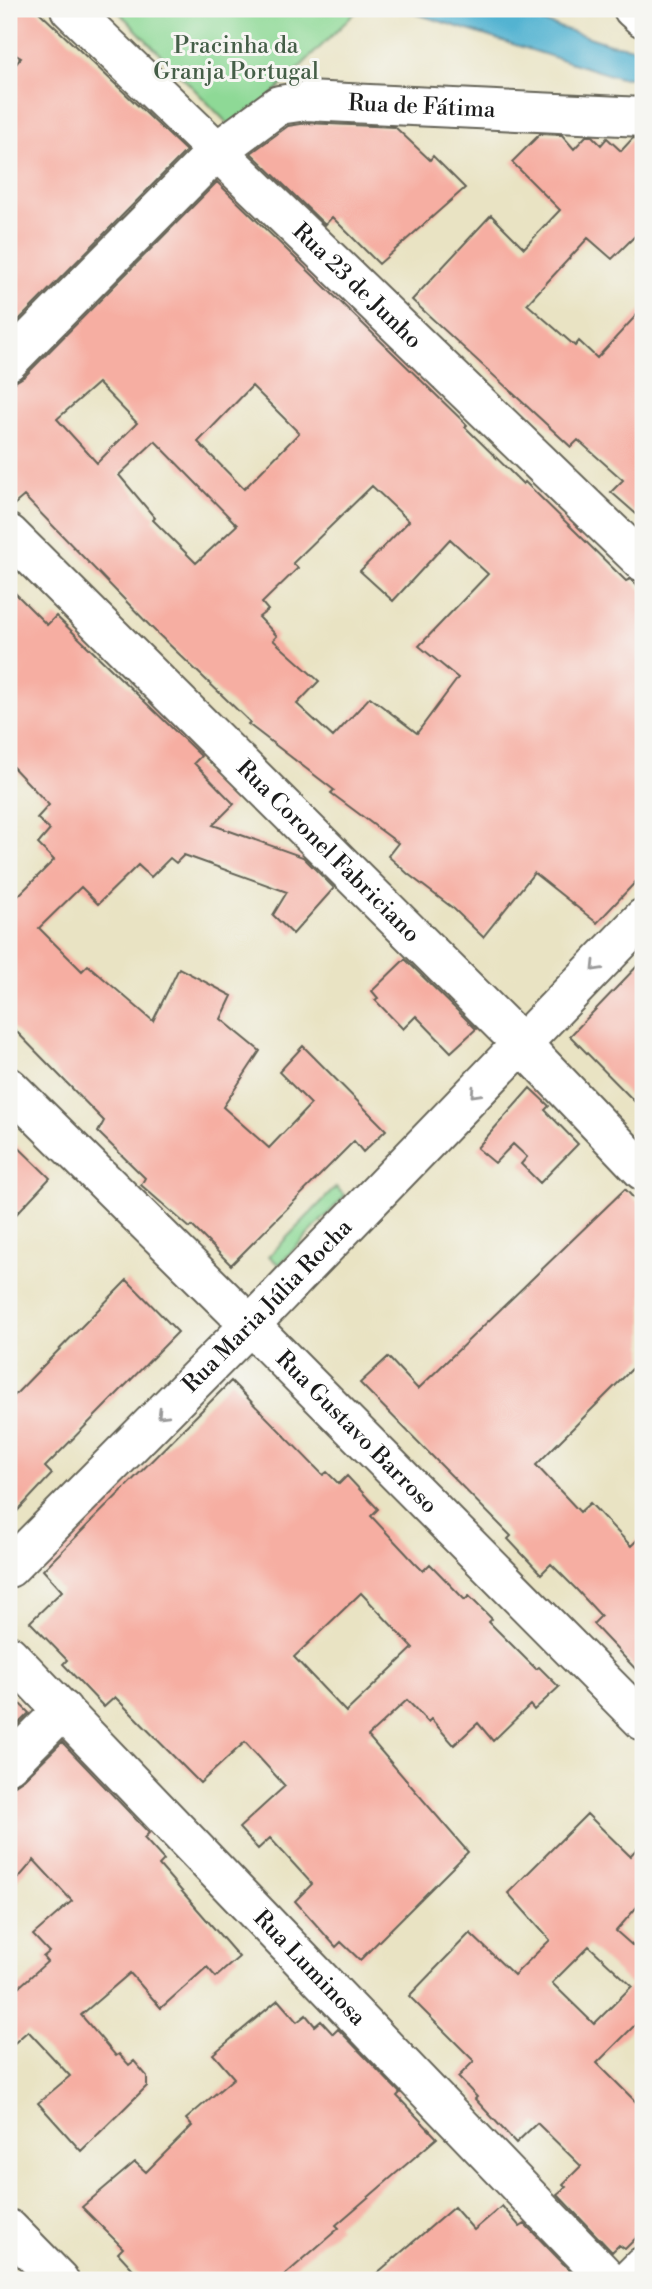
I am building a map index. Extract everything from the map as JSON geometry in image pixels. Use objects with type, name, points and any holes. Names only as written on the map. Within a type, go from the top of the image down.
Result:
[{"type":"street","name":"Rua 23 de Junho","points":[[70,9],[643,562]]},
{"type":"street","points":[[634,9],[643,18]]},
{"type":"street","name":"Rua de Fátima","points":[[10,357],[217,151],[279,105],[306,101],[643,117]]},
{"type":"street","name":"Rua Coronel Fabriciano","points":[[9,534],[522,1044],[643,1171]]},
{"type":"street","name":"Rua Maria Júlia Rocha","points":[[9,1568],[250,1325],[643,918]]},
{"type":"street","name":"Rua Gustavo Barroso","points":[[9,1087],[250,1325],[643,1721]]},
{"type":"street","name":"Rua Luminosa","points":[[9,1655],[609,2280]]},
{"type":"street","points":[[9,1764],[63,1710]]},
{"type":"street","points":[[12,2237],[59,2280]]},
{"type":"street","points":[[629,2280],[643,2266]]},
{"type":"green space","name":"Pracinha da Granja Portugal","points":[[116,9],[359,9],[235,131]]},
{"type":"green space","points":[[336,1187],[345,1196],[279,1265],[269,1256]]},
{"type":"water","points":[[401,9],[504,9],[610,44],[643,49],[643,77],[620,78]]},
{"type":"building","points":[[9,9],[36,9],[186,151],[9,330],[9,72],[21,58],[9,51]]},
{"type":"building","points":[[307,123],[395,127],[430,160],[433,156],[465,188],[379,264],[332,217],[325,225],[251,153],[288,126]]},
{"type":"building","points":[[540,134],[562,135],[574,149],[586,136],[592,136],[601,145],[607,138],[621,151],[633,138],[643,139],[643,228],[612,259],[588,238],[527,304],[575,346],[579,341],[597,358],[643,308],[643,520],[611,492],[623,480],[578,440],[571,447],[412,300],[491,215],[524,248],[560,210],[512,162]]},
{"type":"building","points":[[217,182],[467,425],[465,427],[523,484],[525,482],[626,581],[630,579],[643,591],[643,874],[597,923],[534,873],[483,937],[454,909],[388,856],[398,843],[331,793],[334,790],[248,724],[250,722],[153,629],[24,496],[9,509],[9,382],[15,382],[25,376]],"holes":[[[98,383],[137,423],[97,463],[57,419]],[[252,386],[299,433],[244,489],[198,442]],[[155,441],[237,525],[196,563],[153,520],[155,518],[119,475]],[[372,486],[409,521],[360,571],[393,601],[450,539],[488,574],[419,646],[458,678],[417,733],[370,697],[333,737],[297,704],[319,681],[273,640],[277,636],[259,617],[268,610],[262,603],[298,568],[293,563]]]},
{"type":"building","points":[[9,587],[47,625],[56,616],[201,756],[194,763],[234,804],[213,825],[303,857],[334,888],[293,934],[273,915],[287,892],[184,855],[176,863],[170,858],[151,877],[138,865],[98,904],[81,887],[39,928],[82,971],[88,965],[153,1021],[179,968],[232,996],[221,1019],[260,1051],[223,1107],[269,1148],[311,1104],[279,1072],[303,1046],[386,1130],[363,1152],[354,1141],[231,1265],[192,1226],[190,1228],[141,1185],[145,1178],[98,1132],[104,1121],[9,1024],[9,905],[54,860],[38,844],[50,830],[37,818],[49,805],[9,763]]},
{"type":"building","points":[[405,959],[476,1029],[451,1052],[416,1016],[403,1029],[375,1000],[378,998],[372,991]]},
{"type":"building","points":[[643,960],[643,1110],[570,1036]]},
{"type":"building","points":[[530,1088],[549,1106],[545,1110],[578,1144],[540,1183],[521,1164],[527,1157],[513,1144],[495,1163],[477,1148]]},
{"type":"building","points":[[9,1138],[50,1178],[9,1222]]},
{"type":"building","points":[[625,1189],[643,1208],[643,1358],[536,1465],[580,1512],[590,1503],[631,1546],[643,1534],[643,1677],[593,1624],[601,1616],[576,1589],[551,1564],[541,1574],[508,1539],[511,1536],[360,1383],[388,1357],[418,1389]]},
{"type":"building","points":[[127,1280],[178,1332],[45,1467],[52,1474],[9,1520],[9,1401]]},
{"type":"building","points":[[231,1381],[323,1475],[327,1472],[339,1484],[347,1476],[378,1509],[371,1516],[423,1571],[430,1564],[465,1600],[469,1596],[492,1619],[489,1622],[536,1669],[539,1667],[559,1687],[534,1710],[530,1705],[493,1741],[478,1723],[454,1745],[431,1719],[428,1722],[407,1700],[368,1736],[468,1852],[360,1960],[341,1942],[336,1947],[295,1901],[312,1884],[270,1838],[258,1849],[239,1828],[285,1786],[245,1742],[200,1783],[115,1697],[104,1707],[63,1664],[67,1660],[30,1622],[62,1591],[43,1570]],"holes":[[[361,1593],[413,1648],[346,1712],[294,1657]]]},
{"type":"building","points":[[9,1693],[29,1713],[9,1733]]},
{"type":"building","points":[[62,1742],[149,1833],[144,1838],[164,1860],[159,1865],[239,1957],[216,1977],[207,1967],[161,2008],[130,1973],[81,2015],[116,2056],[119,2054],[129,2065],[134,2061],[147,2076],[147,2086],[81,2151],[38,2103],[70,2076],[28,2031],[9,2048],[9,1996],[47,1962],[43,1957],[49,1952],[33,1935],[72,1901],[34,1860],[9,1889],[9,1785],[15,1785],[24,1779]]},
{"type":"building","points":[[587,1814],[630,1856],[643,1842],[643,1900],[616,1931],[643,1955],[643,2017],[597,2063],[643,2109],[643,2231],[625,2249],[619,2245],[612,2252],[557,2194],[566,2187],[563,2184],[581,2166],[537,2123],[516,2143],[458,2077],[474,2061],[409,1996],[470,1933],[514,1975],[550,1940],[508,1893]],"holes":[[[589,1946],[632,1986],[594,2024],[552,1983]]]},
{"type":"building","points":[[278,2000],[297,2022],[306,2015],[315,2026],[321,2021],[333,2034],[338,2029],[400,2093],[397,2096],[437,2138],[336,2225],[339,2228],[279,2280],[143,2280],[118,2253],[123,2248],[82,2207],[135,2162],[146,2172],[192,2126],[186,2119],[234,2078],[213,2054]]},
{"type":"building","points":[[502,2206],[520,2227],[525,2224],[579,2280],[369,2280],[454,2207],[474,2230]]}]
